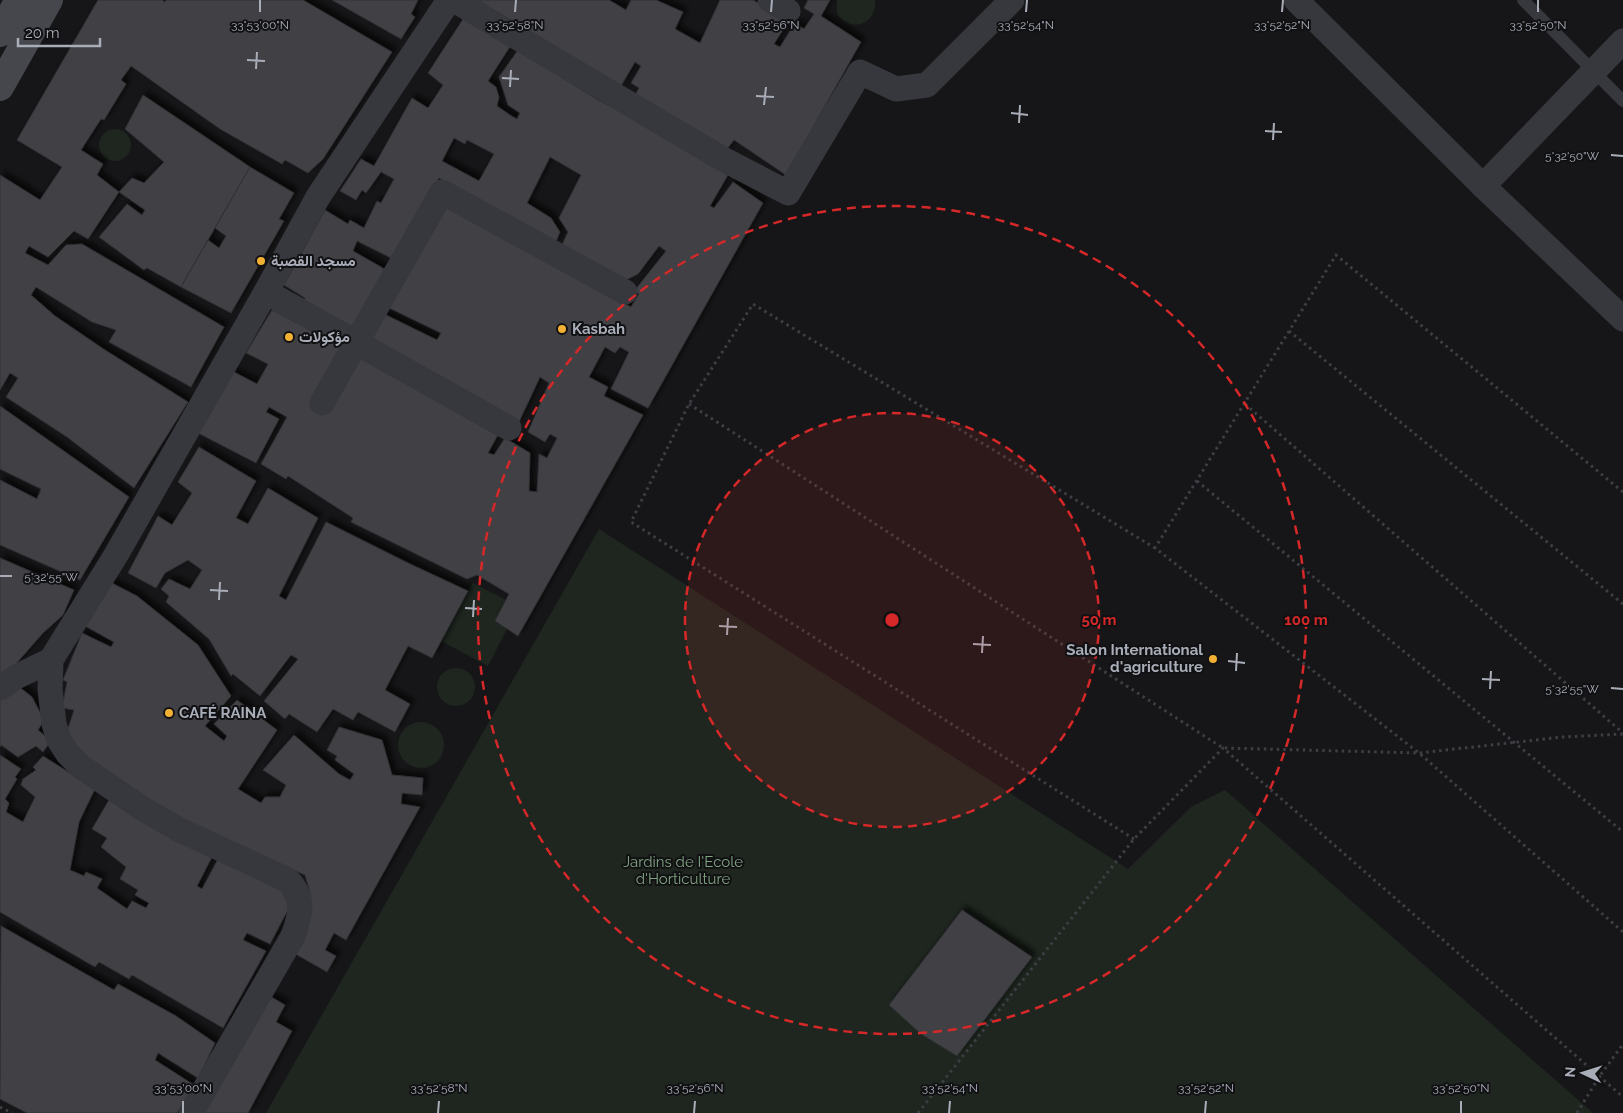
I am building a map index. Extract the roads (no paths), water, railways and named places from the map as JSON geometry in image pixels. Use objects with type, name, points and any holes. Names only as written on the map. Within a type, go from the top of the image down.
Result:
[{"type":"main road","points":[[0,34],[19,0]]},
{"type":"main road","points":[[0,87],[49,0]]},
{"type":"street","points":[[191,1113],[293,936],[299,919],[300,896],[288,880],[180,830],[143,809],[91,775],[68,754],[54,724],[50,689],[51,660],[116,555],[318,197],[450,0]]},
{"type":"street","points":[[454,0],[721,158],[788,193],[860,72],[896,89],[927,85],[1012,0]]},
{"type":"street","points":[[1296,0],[1483,186],[1623,319]]},
{"type":"street","points":[[1483,186],[1623,41]]},
{"type":"street","points":[[322,404],[442,192],[625,292]]},
{"type":"street","points":[[266,292],[509,428]]},
{"type":"street","points":[[0,688],[16,677],[51,660]]},
{"type":"lane","points":[[1523,0],[1593,73],[1623,101]]},
{"type":"place","name":"مسجد القصبة","points":[[261,261]]},
{"type":"place","name":"Kasbah","points":[[562,329]]},
{"type":"place","name":"مؤكولات","points":[[289,337]]},
{"type":"place","name":"Salon International d'agriculture","points":[[1213,659]]},
{"type":"place","name":"CAFÉ RAINA","points":[[169,713]]},
{"type":"park label","name":"Jardins de I'Ecole d'Horticulture","points":[[683,870]]}]
